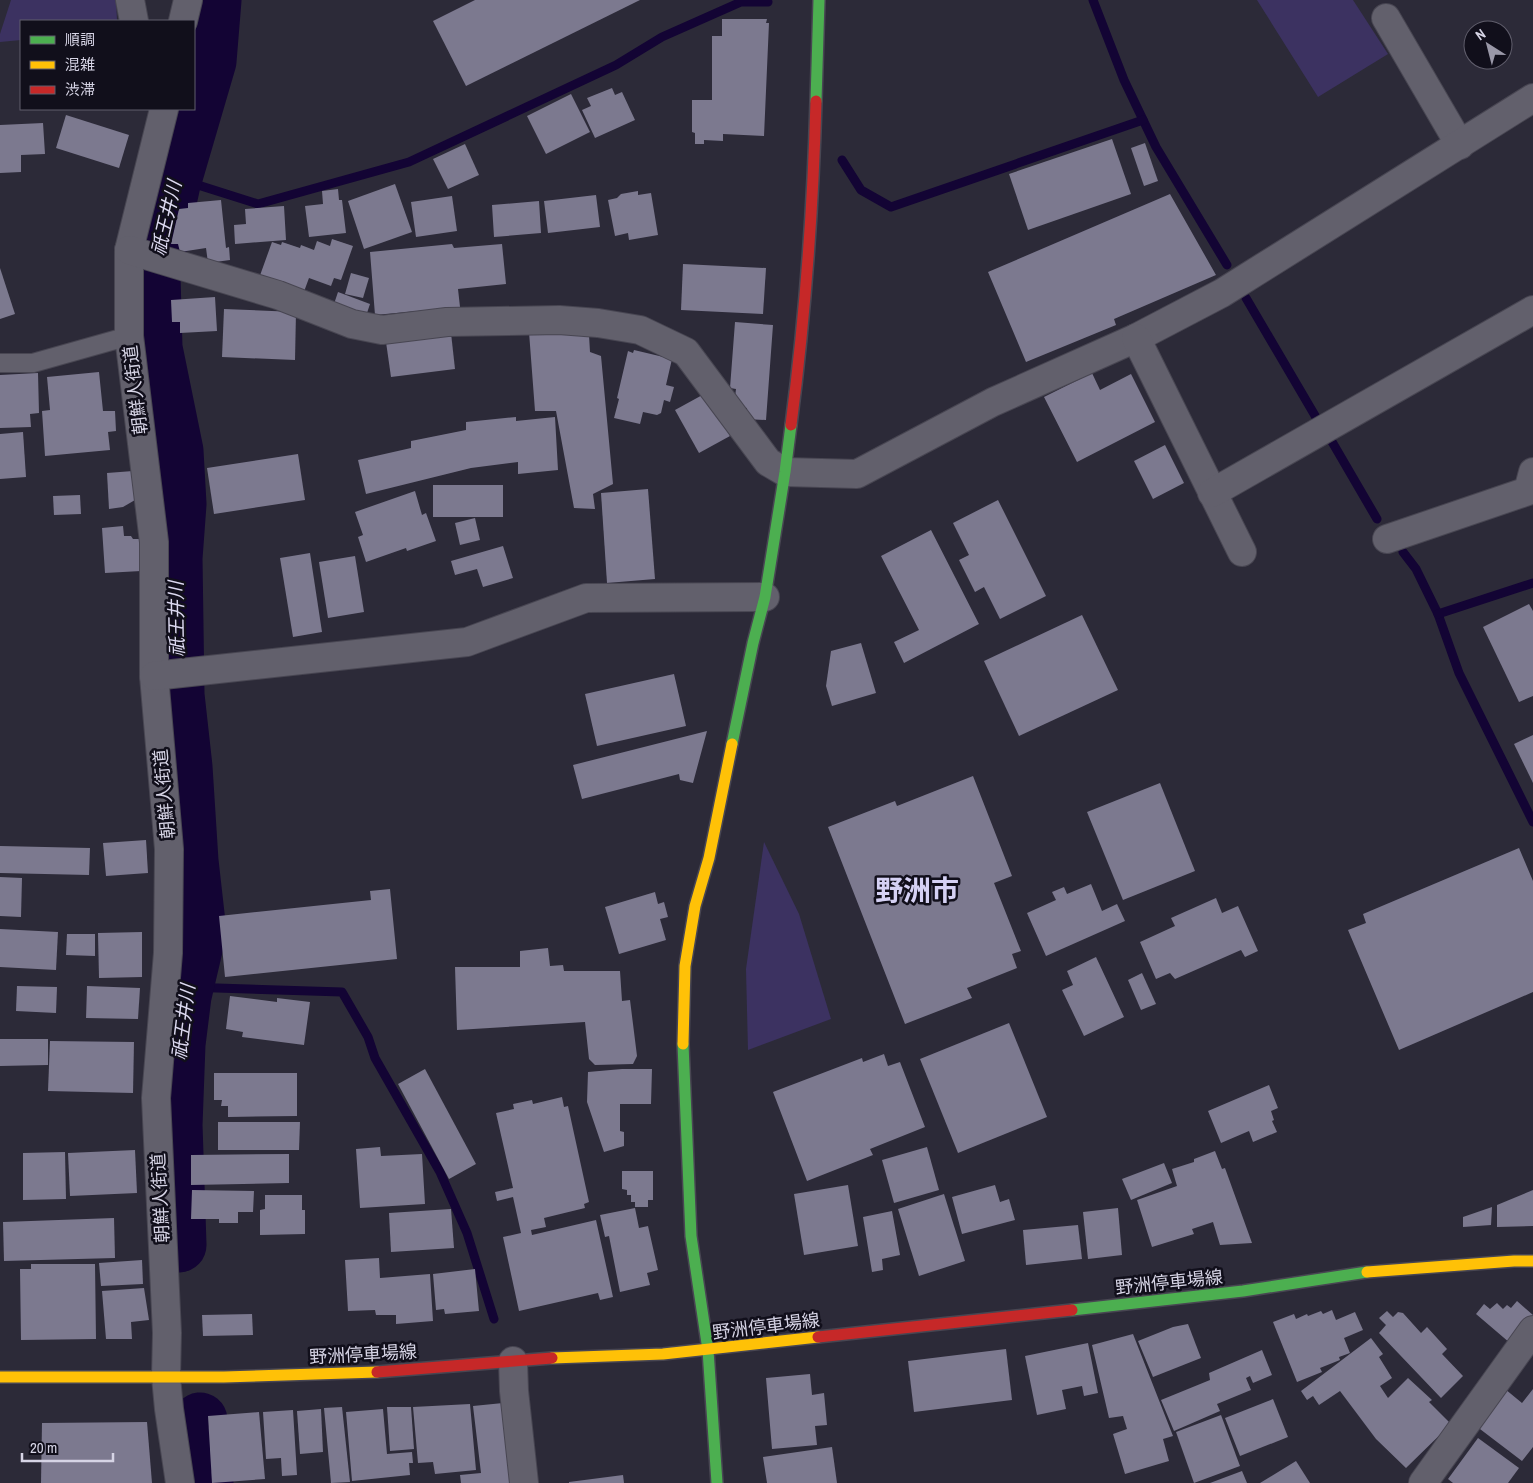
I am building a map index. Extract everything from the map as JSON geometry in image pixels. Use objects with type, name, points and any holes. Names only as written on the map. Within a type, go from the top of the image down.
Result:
[{"type":"main road","points":[[717,1483],[708,1350],[691,1236],[683,1040],[685,966],[695,906],[709,858],[753,642],[765,597],[785,472],[802,336],[815,137],[818,0]]},
{"type":"main road","name":"野洲停車場線","points":[[0,1377],[202,1378],[359,1373],[614,1354],[663,1354],[1244,1291],[1379,1270],[1533,1261]]},
{"type":"street","points":[[130,0],[134,20]]},
{"type":"street","points":[[183,20],[188,0]]},
{"type":"street","points":[[1386,18],[1460,145]]},
{"type":"street","points":[[133,251],[278,295],[352,324],[382,330],[447,322],[558,320],[598,323],[640,330],[686,352],[768,462],[785,472],[857,474],[993,402],[1136,338],[1222,293],[1533,98]]},
{"type":"street","name":"朝鮮人街道","points":[[162,110],[133,251],[129,336],[154,542],[155,676],[169,849],[168,953],[156,1098],[167,1333],[166,1377],[180,1483]]},
{"type":"street","points":[[1212,492],[1533,310]]},
{"type":"street","points":[[1136,338],[1242,552]]},
{"type":"street","points":[[1387,539],[1528,492],[1533,472]]},
{"type":"street","points":[[155,676],[467,642],[586,598],[765,597]]},
{"type":"street","points":[[1423,1483],[1533,1330]]},
{"type":"street","points":[[513,1361],[514,1391],[524,1483]]},
{"type":"lane","points":[[0,363],[33,363],[129,336]]},
{"type":"shaded area","points":[[11,0],[116,0],[117,20],[20,20],[20,40],[0,42],[0,34]]},
{"type":"shaded area","points":[[1257,0],[1353,0],[1388,54],[1318,97]]},
{"type":"shaded area","points":[[764,842],[799,914],[831,1019],[748,1050],[746,969]]},
{"type":"building","points":[[475,0],[640,0],[466,86],[433,21]]},
{"type":"building","points":[[722,19],[767,19],[766,23],[769,23],[764,136],[723,134],[723,141],[704,140],[704,144],[695,144],[695,133],[692,132],[692,100],[712,100],[712,36],[722,36]]},
{"type":"building","points":[[612,88],[615,95],[622,92],[635,120],[595,138],[582,110],[591,106],[587,98]]},
{"type":"building","points":[[571,94],[590,132],[546,154],[527,116]]},
{"type":"building","points":[[66,115],[129,135],[119,168],[56,148]]},
{"type":"building","points":[[43,123],[45,154],[21,155],[21,172],[0,173],[0,125]]},
{"type":"building","points":[[1112,139],[1131,194],[1028,230],[1009,174]]},
{"type":"building","points":[[1145,143],[1158,181],[1144,186],[1131,148]]},
{"type":"building","points":[[465,144],[479,175],[448,189],[433,159]]},
{"type":"building","points":[[395,184],[412,232],[364,249],[348,201]]},
{"type":"building","points":[[338,189],[339,200],[342,200],[346,233],[309,237],[305,206],[323,204],[322,191]]},
{"type":"building","points":[[638,191],[638,195],[651,193],[658,235],[629,240],[628,233],[615,236],[608,200],[617,198],[621,194]]},
{"type":"building","points":[[1170,194],[1216,275],[1114,319],[1116,325],[1026,362],[988,272]]},
{"type":"building","points":[[596,195],[600,227],[548,233],[544,201]]},
{"type":"building","points":[[452,196],[457,231],[416,237],[411,202]]},
{"type":"building","points":[[221,200],[226,248],[229,247],[230,260],[208,263],[206,248],[180,252],[178,244],[171,244],[179,209],[188,208],[188,203]]},
{"type":"building","points":[[539,201],[541,233],[494,237],[492,205]]},
{"type":"building","points":[[284,206],[286,240],[235,244],[234,225],[246,224],[245,209]]},
{"type":"building","points":[[332,239],[353,246],[341,280],[334,278],[331,286],[309,278],[302,297],[258,281],[272,242],[281,245],[282,242],[300,248],[301,245],[314,250],[317,241],[330,246]]},
{"type":"building","points":[[452,244],[454,248],[502,244],[506,284],[458,289],[460,307],[375,315],[370,252]]},
{"type":"building","points":[[683,264],[766,268],[763,314],[681,310]]},
{"type":"building","points":[[0,268],[15,314],[0,319]]},
{"type":"building","points":[[351,273],[369,278],[363,298],[345,294]]},
{"type":"building","points":[[338,292],[370,304],[364,322],[332,310]]},
{"type":"building","points":[[215,297],[217,331],[180,333],[180,322],[172,322],[171,300]]},
{"type":"building","points":[[224,309],[296,312],[295,360],[222,357]]},
{"type":"building","points":[[735,322],[773,325],[766,420],[746,419],[747,408],[737,407],[738,397],[735,397],[736,389],[730,388]]},
{"type":"building","points":[[529,332],[589,335],[590,352],[601,356],[613,484],[593,494],[595,509],[574,508],[556,411],[535,411]]},
{"type":"building","points":[[451,333],[455,369],[391,377],[386,342]]},
{"type":"building","points":[[634,350],[672,359],[666,385],[674,387],[670,402],[664,400],[661,413],[657,415],[643,412],[640,424],[614,418],[628,351],[633,353]]},
{"type":"building","points":[[99,372],[103,411],[115,411],[116,431],[108,432],[110,450],[45,456],[42,411],[50,410],[47,377]]},
{"type":"building","points":[[38,373],[39,413],[30,414],[31,427],[0,428],[0,375]]},
{"type":"building","points":[[1092,373],[1100,390],[1131,374],[1155,422],[1077,462],[1044,397]]},
{"type":"building","points":[[706,393],[730,436],[699,453],[675,410]]},
{"type":"building","points":[[516,417],[516,421],[555,417],[558,470],[518,474],[518,462],[471,468],[366,494],[358,460],[411,448],[411,441],[466,430],[466,422]]},
{"type":"building","points":[[23,432],[26,477],[0,479],[0,434]]},
{"type":"building","points":[[1165,445],[1184,483],[1153,499],[1134,461]]},
{"type":"building","points":[[298,454],[305,500],[214,514],[207,468]]},
{"type":"building","points":[[133,471],[135,500],[123,507],[109,509],[107,473]]},
{"type":"building","points":[[433,485],[503,485],[503,517],[433,517]]},
{"type":"building","points":[[648,489],[655,579],[607,583],[601,493]]},
{"type":"building","points":[[415,491],[422,515],[426,513],[436,541],[407,551],[406,548],[366,562],[358,537],[363,535],[355,512]]},
{"type":"building","points":[[80,495],[81,514],[54,515],[53,496]]},
{"type":"building","points":[[998,500],[1046,596],[1000,619],[984,587],[975,592],[959,560],[969,555],[953,523]]},
{"type":"building","points":[[475,518],[480,540],[460,545],[455,523]]},
{"type":"building","points":[[123,526],[124,536],[139,539],[141,571],[105,573],[102,528]]},
{"type":"building","points":[[931,530],[979,624],[904,663],[894,642],[919,630],[881,556]]},
{"type":"building","points":[[503,546],[513,578],[483,587],[477,569],[455,575],[451,561]]},
{"type":"building","points":[[310,553],[322,632],[293,637],[280,558]]},
{"type":"building","points":[[355,556],[364,612],[328,618],[319,562]]},
{"type":"building","points":[[1529,604],[1533,611],[1533,696],[1519,702],[1483,627]]},
{"type":"building","points":[[1082,615],[1118,690],[1019,736],[984,661]]},
{"type":"building","points":[[861,643],[876,693],[832,706],[826,686],[831,651]]},
{"type":"building","points":[[674,674],[686,726],[597,746],[585,694]]},
{"type":"building","points":[[707,731],[693,783],[680,780],[679,774],[582,799],[573,765]]},
{"type":"building","points":[[1533,735],[1533,783],[1514,744]]},
{"type":"building","points":[[973,776],[1012,876],[994,883],[1021,951],[1012,954],[1017,968],[967,988],[972,998],[905,1024],[828,827],[895,801],[897,806]]},
{"type":"building","points":[[1160,783],[1195,871],[1123,900],[1087,812]]},
{"type":"building","points":[[146,840],[148,873],[106,876],[103,843]]},
{"type":"building","points":[[0,846],[90,848],[89,875],[0,873]]},
{"type":"building","points":[[1519,848],[1533,881],[1533,992],[1399,1050],[1348,930],[1366,923],[1363,914]]},
{"type":"building","points":[[0,877],[22,878],[21,917],[0,916]]},
{"type":"building","points":[[1091,884],[1102,911],[1117,904],[1125,921],[1046,956],[1027,913],[1056,900],[1052,892],[1064,887],[1067,894]]},
{"type":"building","points":[[390,889],[397,959],[225,977],[219,916],[371,900],[370,891]]},
{"type":"building","points":[[655,892],[658,904],[664,902],[668,917],[660,919],[666,940],[619,954],[605,907]]},
{"type":"building","points":[[1216,898],[1222,913],[1238,906],[1258,951],[1245,957],[1241,950],[1175,979],[1170,973],[1156,979],[1140,942],[1175,926],[1171,918]]},
{"type":"building","points":[[0,929],[58,932],[56,970],[0,967]]},
{"type":"building","points":[[142,932],[142,977],[99,978],[98,933]]},
{"type":"building","points":[[67,934],[95,934],[95,956],[66,955]]},
{"type":"building","points":[[548,948],[550,966],[563,965],[564,971],[620,971],[622,1001],[630,1000],[637,1056],[633,1064],[595,1065],[589,1059],[585,1022],[457,1030],[455,967],[520,967],[520,951]]},
{"type":"building","points":[[1096,957],[1124,1017],[1084,1036],[1062,990],[1073,985],[1067,971]]},
{"type":"building","points":[[1142,973],[1156,1004],[1141,1010],[1128,980]]},
{"type":"building","points":[[17,986],[57,987],[56,1013],[16,1011]]},
{"type":"building","points":[[87,986],[140,988],[138,1019],[86,1018]]},
{"type":"building","points":[[230,996],[277,1002],[277,998],[310,1002],[304,1045],[242,1037],[243,1032],[226,1029]]},
{"type":"building","points":[[1009,1023],[1047,1117],[958,1153],[920,1059]]},
{"type":"building","points":[[0,1039],[48,1039],[48,1065],[0,1066]]},
{"type":"building","points":[[50,1041],[134,1042],[133,1093],[48,1091]]},
{"type":"building","points":[[884,1054],[888,1066],[900,1062],[925,1127],[870,1149],[873,1155],[807,1181],[773,1092],[862,1058],[863,1062]]},
{"type":"building","points":[[425,1069],[476,1164],[449,1179],[398,1084]]},
{"type":"building","points":[[652,1069],[651,1104],[620,1104],[620,1131],[624,1132],[624,1146],[604,1152],[587,1102],[588,1072]]},
{"type":"building","points":[[214,1073],[297,1073],[297,1116],[228,1117],[228,1106],[221,1106],[222,1100],[214,1100]]},
{"type":"building","points":[[1269,1085],[1278,1108],[1271,1111],[1274,1120],[1272,1121],[1277,1132],[1253,1142],[1249,1131],[1221,1143],[1208,1111]]},
{"type":"building","points":[[562,1097],[564,1107],[568,1106],[589,1202],[584,1204],[585,1208],[544,1218],[546,1227],[531,1230],[532,1235],[596,1220],[613,1297],[600,1300],[598,1293],[519,1311],[503,1237],[521,1233],[513,1197],[497,1201],[495,1192],[513,1188],[496,1113],[514,1109],[513,1104],[532,1100],[533,1104]]},
{"type":"building","points":[[218,1122],[300,1122],[299,1150],[218,1150]]},
{"type":"building","points":[[380,1147],[381,1156],[422,1154],[425,1204],[360,1208],[356,1149]]},
{"type":"building","points":[[927,1147],[939,1190],[894,1203],[882,1160]]},
{"type":"building","points":[[135,1150],[137,1193],[70,1196],[68,1153]]},
{"type":"building","points":[[1215,1151],[1222,1169],[1225,1168],[1252,1243],[1220,1245],[1213,1222],[1192,1229],[1194,1234],[1152,1247],[1137,1200],[1177,1186],[1172,1169],[1194,1162],[1194,1159]]},
{"type":"building","points":[[65,1152],[66,1199],[23,1200],[23,1153]]},
{"type":"building","points":[[289,1154],[289,1183],[191,1185],[191,1155]]},
{"type":"building","points":[[1164,1163],[1172,1183],[1131,1200],[1122,1179]]},
{"type":"building","points":[[622,1171],[653,1171],[653,1200],[648,1200],[648,1207],[635,1207],[635,1202],[631,1202],[631,1195],[627,1195],[627,1190],[622,1189]]},
{"type":"building","points":[[848,1185],[858,1246],[804,1255],[794,1194]]},
{"type":"building","points":[[995,1185],[1000,1202],[1009,1199],[1015,1220],[962,1234],[952,1197]]},
{"type":"building","points":[[192,1190],[254,1191],[253,1212],[238,1212],[238,1223],[219,1223],[219,1219],[191,1219]]},
{"type":"building","points":[[1533,1190],[1533,1226],[1497,1227],[1497,1205]]},
{"type":"building","points":[[944,1194],[965,1261],[919,1276],[898,1209]]},
{"type":"building","points":[[265,1195],[302,1195],[302,1210],[305,1210],[305,1234],[260,1235],[260,1210],[265,1209]]},
{"type":"building","points":[[1492,1207],[1491,1225],[1463,1227],[1463,1217]]},
{"type":"building","points":[[635,1208],[639,1228],[648,1226],[658,1270],[647,1273],[650,1285],[620,1292],[609,1236],[605,1237],[600,1215]]},
{"type":"building","points":[[1118,1208],[1122,1255],[1088,1259],[1083,1212]]},
{"type":"building","points":[[451,1209],[454,1248],[391,1252],[389,1213]]},
{"type":"building","points":[[892,1211],[900,1255],[882,1259],[883,1270],[872,1272],[863,1217]]},
{"type":"building","points":[[114,1218],[115,1258],[4,1261],[3,1222]]},
{"type":"building","points":[[1078,1225],[1082,1259],[1026,1265],[1023,1230]]},
{"type":"building","points":[[379,1258],[380,1278],[430,1274],[433,1321],[396,1324],[396,1315],[376,1315],[375,1310],[348,1311],[345,1260]]},
{"type":"building","points":[[142,1260],[143,1284],[101,1286],[99,1263]]},
{"type":"building","points":[[31,1264],[95,1264],[96,1339],[21,1340],[20,1269],[31,1269]]},
{"type":"building","points":[[475,1269],[479,1311],[445,1314],[444,1309],[436,1310],[433,1274]]},
{"type":"building","points":[[144,1288],[149,1320],[131,1322],[132,1339],[106,1339],[102,1291]]},
{"type":"building","points":[[1517,1301],[1533,1317],[1510,1343],[1476,1314],[1484,1304],[1490,1309],[1497,1303],[1503,1309],[1507,1305],[1511,1308]]},
{"type":"building","points":[[1332,1310],[1336,1320],[1355,1312],[1363,1330],[1344,1338],[1350,1353],[1339,1357],[1340,1360],[1320,1368],[1322,1372],[1297,1382],[1273,1322],[1294,1314],[1296,1319],[1307,1314],[1308,1316],[1321,1311],[1323,1314]]},
{"type":"building","points":[[1387,1311],[1393,1317],[1398,1312],[1403,1313],[1421,1333],[1427,1327],[1447,1349],[1442,1354],[1463,1376],[1441,1398],[1379,1333],[1386,1325],[1379,1318]]},
{"type":"building","points":[[252,1314],[253,1335],[203,1336],[202,1315]]},
{"type":"building","points":[[1188,1324],[1201,1358],[1153,1377],[1138,1341],[1173,1327]]},
{"type":"building","points":[[1133,1334],[1173,1436],[1163,1439],[1169,1461],[1125,1474],[1113,1434],[1127,1429],[1123,1416],[1109,1418],[1092,1345]]},
{"type":"building","points":[[1371,1338],[1383,1354],[1379,1357],[1392,1378],[1380,1386],[1388,1398],[1408,1378],[1432,1400],[1429,1402],[1451,1424],[1406,1468],[1376,1439],[1340,1391],[1319,1405],[1313,1396],[1307,1400],[1301,1391]]},
{"type":"building","points":[[1088,1343],[1098,1393],[1084,1396],[1082,1386],[1062,1390],[1066,1409],[1037,1415],[1025,1356]]},
{"type":"building","points":[[1006,1349],[1012,1400],[914,1412],[908,1361]]},
{"type":"building","points":[[1262,1350],[1272,1375],[1253,1383],[1250,1376],[1246,1378],[1251,1390],[1217,1404],[1220,1411],[1174,1431],[1161,1400],[1210,1380],[1209,1373]]},
{"type":"building","points":[[810,1374],[812,1395],[824,1393],[827,1425],[815,1426],[817,1445],[772,1449],[766,1378]]},
{"type":"building","points":[[1505,1389],[1522,1403],[1533,1389],[1533,1447],[1522,1461],[1476,1426]]},
{"type":"building","points":[[1273,1399],[1288,1437],[1240,1456],[1225,1418]]},
{"type":"building","points":[[503,1403],[511,1483],[461,1483],[460,1475],[481,1473],[473,1406]]},
{"type":"building","points":[[470,1404],[476,1470],[435,1474],[433,1462],[418,1463],[413,1407]]},
{"type":"building","points":[[342,1407],[350,1482],[331,1483],[324,1408]]},
{"type":"building","points":[[387,1407],[411,1407],[414,1449],[390,1451]]},
{"type":"building","points":[[321,1409],[323,1452],[300,1454],[297,1411]]},
{"type":"building","points":[[383,1409],[387,1454],[412,1452],[413,1463],[409,1463],[410,1475],[352,1481],[346,1412]]},
{"type":"building","points":[[293,1410],[297,1475],[282,1476],[281,1458],[266,1459],[263,1412]]},
{"type":"building","points":[[259,1412],[265,1479],[212,1483],[208,1416]]},
{"type":"building","points":[[1221,1415],[1240,1466],[1194,1483],[1176,1432]]},
{"type":"building","points":[[147,1422],[152,1483],[41,1483],[42,1423]]},
{"type":"building","points":[[1478,1438],[1519,1468],[1508,1483],[1453,1483],[1448,1479]]},
{"type":"building","points":[[832,1447],[837,1483],[767,1483],[763,1457]]},
{"type":"building","points":[[1296,1461],[1310,1483],[1260,1483]]},
{"type":"building","points":[[1242,1471],[1247,1483],[1210,1483]]},
{"type":"building","points":[[623,1475],[624,1483],[569,1483],[569,1482]]},
{"type":"waterway","name":"祇王井川","points":[[195,109],[209,61],[214,0]]},
{"type":"waterway","points":[[1093,0],[1124,80],[1156,147],[1227,265]]},
{"type":"waterway","points":[[169,204],[184,203],[186,190],[198,185],[258,204],[409,162],[616,65],[662,37],[741,2],[768,2]]},
{"type":"waterway","name":"祇王井川","points":[[179,1245],[175,1125],[178,1044],[184,996],[199,932],[177,695],[175,558],[179,504],[176,451],[155,348],[153,276],[173,184],[195,110]]},
{"type":"waterway","points":[[842,160],[861,190],[891,207],[1143,120]]},
{"type":"waterway","points":[[1246,298],[1317,419]]},
{"type":"waterway","points":[[1331,440],[1377,519]]},
{"type":"waterway","points":[[1403,552],[1416,569],[1438,614],[1459,673],[1533,822]]},
{"type":"waterway","points":[[1438,614],[1533,583]]},
{"type":"waterway","points":[[186,987],[342,992],[368,1037],[375,1058],[440,1172],[467,1233],[494,1319]]},
{"type":"waterway","name":"祇王井川","points":[[200,1420],[206,1483]]},
{"type":"traffic: fast","points":[[816,101],[819,0]]},
{"type":"traffic: fast","points":[[732,744],[753,643],[765,597],[791,425]]},
{"type":"traffic: fast","points":[[683,1044],[691,1236],[708,1350],[717,1483]]},
{"type":"traffic: fast","points":[[1072,1310],[1243,1291],[1367,1272]]},
{"type":"traffic: slow","points":[[683,1044],[685,966],[695,906],[709,858],[732,744]]},
{"type":"traffic: slow","points":[[1367,1272],[1533,1261]]},
{"type":"traffic: slow","points":[[552,1358],[663,1354],[818,1337]]},
{"type":"traffic: slow","points":[[0,1377],[224,1377],[377,1372]]},
{"type":"traffic: jam","points":[[791,425],[808,263],[816,101]]},
{"type":"traffic: jam","points":[[818,1337],[1072,1310]]},
{"type":"traffic: jam","points":[[377,1372],[552,1358]]},
{"type":"district","name":"野洲市","points":[[917,890]]}]
